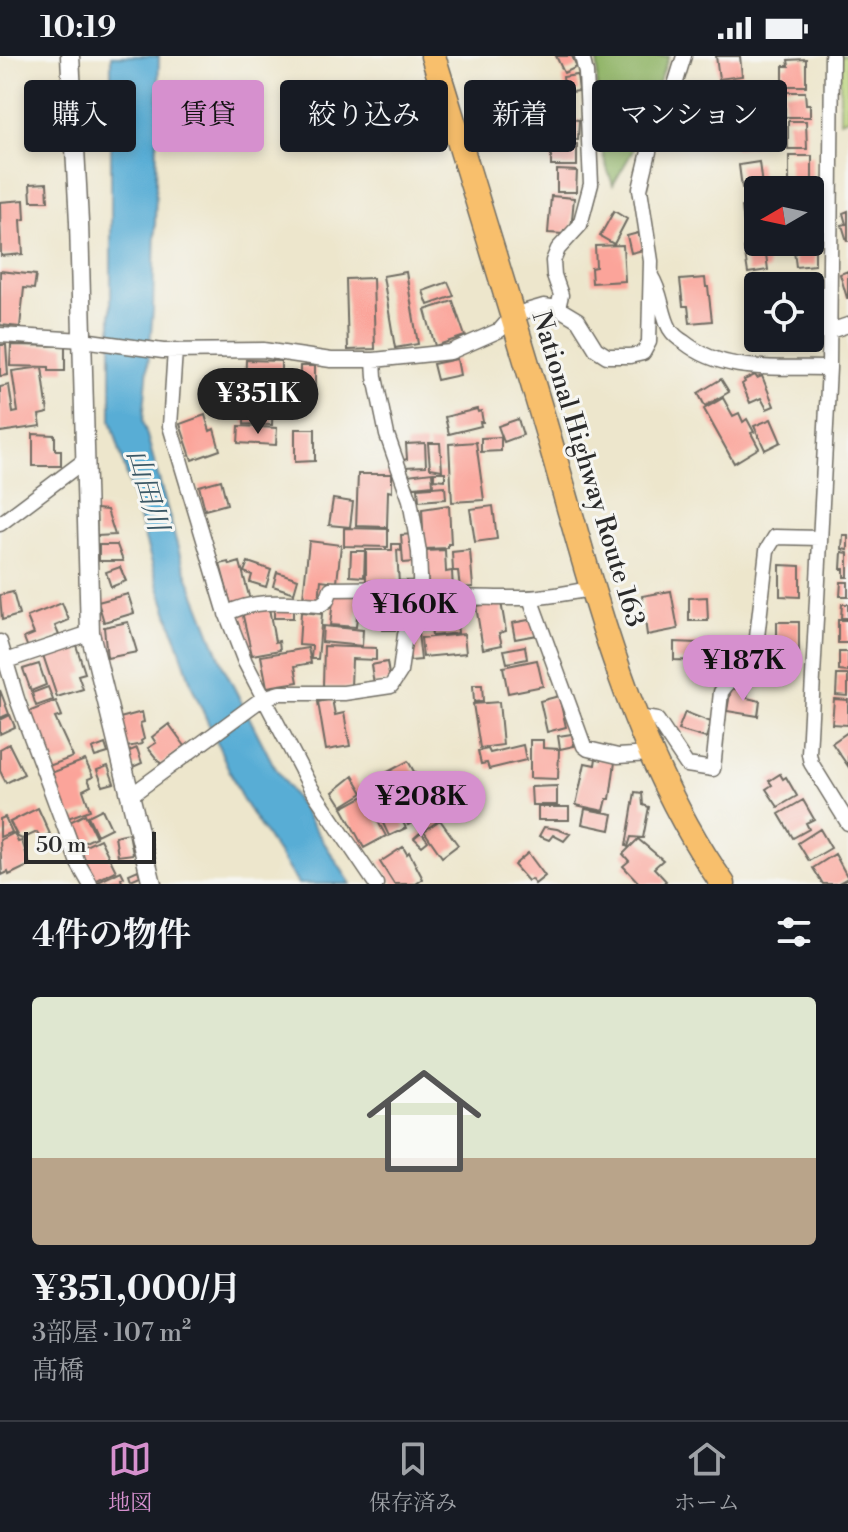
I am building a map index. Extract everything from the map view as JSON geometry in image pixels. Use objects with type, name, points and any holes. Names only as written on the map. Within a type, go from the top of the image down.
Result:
[{"type":"highway","name":"National Highway Route 163","points":[[433,56],[513,315],[592,589],[650,754],[666,789],[723,884]]},
{"type":"street","points":[[70,56],[91,341],[85,460],[90,633],[149,883]]},
{"type":"street","points":[[558,308],[561,295],[553,261],[558,249],[580,225],[591,184],[586,73],[582,56]]},
{"type":"street","points":[[0,335],[91,341],[169,351],[263,350],[331,360],[374,360],[450,352],[500,330],[513,315],[544,306],[558,308],[578,320],[601,353],[618,357],[643,353],[649,342],[651,261],[640,189],[653,135],[684,56]]},
{"type":"street","points":[[832,56],[829,368],[809,754],[811,763],[848,823]]},
{"type":"street","points":[[831,187],[848,184]]},
{"type":"street","points":[[650,275],[660,291],[670,330],[708,358],[744,367],[829,368]]},
{"type":"street","points":[[830,331],[848,325]]},
{"type":"street","points":[[169,351],[170,426],[226,614],[259,701],[311,788],[376,884]]},
{"type":"street","points":[[130,796],[259,701],[280,693],[344,693],[391,686],[400,672],[405,635],[421,595],[419,552],[410,500],[387,435],[374,360]]},
{"type":"street","points":[[0,524],[85,460]]},
{"type":"street","points":[[637,717],[657,720],[687,765],[713,769],[721,692],[756,646],[767,550],[775,537],[820,538]]},
{"type":"street","points":[[226,614],[238,607],[272,602],[320,605],[327,600],[331,589],[530,598],[592,589]]},
{"type":"street","points":[[530,598],[584,746],[618,756],[650,754]]},
{"type":"street","points":[[4,667],[63,640],[90,633]]},
{"type":"street","points":[[0,642],[4,667],[78,863],[90,884]]},
{"type":"green space","points":[[598,56],[669,56],[660,80],[597,80]]},
{"type":"green space","points":[[840,56],[848,56],[848,118],[840,121]]},
{"type":"green space","points":[[603,152],[632,152],[613,185]]},
{"type":"water","name":"山田川","points":[[111,56],[159,56],[158,80],[152,80],[152,152],[157,152],[153,310],[143,421],[181,559],[224,668],[273,764],[351,884],[298,884],[242,799],[193,689],[157,581],[111,420],[111,152],[136,152],[136,80],[111,80]]},
{"type":"building","points":[[556,56],[572,56],[577,67],[564,73]]},
{"type":"building","points":[[716,56],[740,56],[742,76],[719,79]]},
{"type":"building","points":[[806,59],[806,86],[787,86],[787,80],[783,80],[783,66],[789,66],[788,60]]},
{"type":"building","points":[[577,75],[579,91],[576,91],[576,80],[563,80],[563,77]]},
{"type":"building","points":[[787,92],[805,92],[806,104],[810,104],[810,117],[787,117]]},
{"type":"building","points":[[576,120],[579,120],[576,140]]},
{"type":"building","points":[[788,121],[806,121],[807,149],[788,149]]},
{"type":"building","points":[[577,144],[577,166],[551,166],[551,152],[576,152]]},
{"type":"building","points":[[789,156],[812,156],[812,176],[789,176]]},
{"type":"building","points":[[759,162],[761,176],[744,176],[742,188],[739,165]]},
{"type":"building","points":[[557,170],[577,171],[576,192],[557,192]]},
{"type":"building","points":[[47,183],[48,201],[31,201],[30,184]]},
{"type":"building","points":[[551,196],[574,198],[571,230],[564,230],[564,234],[548,233]]},
{"type":"building","points":[[24,200],[25,219],[21,220],[23,254],[1,256],[0,202]]},
{"type":"building","points":[[614,211],[627,219],[614,244],[600,236]]},
{"type":"building","points":[[848,211],[847,241],[842,225],[846,224],[843,213]]},
{"type":"building","points":[[638,233],[643,250],[631,253],[627,236]]},
{"type":"building","points":[[623,245],[625,281],[592,283],[591,268],[596,267],[595,246]]},
{"type":"building","points":[[745,256],[766,256],[768,270],[748,272]]},
{"type":"building","points":[[795,256],[815,256],[815,265],[796,267]]},
{"type":"building","points":[[0,271],[36,275],[34,289],[24,288],[20,327],[0,325]]},
{"type":"building","points":[[848,271],[848,298],[847,298],[840,274]]},
{"type":"building","points":[[406,272],[418,344],[395,348],[383,276]]},
{"type":"building","points":[[373,278],[375,349],[348,350],[346,279]]},
{"type":"building","points":[[705,278],[712,321],[690,323],[688,306],[683,306],[680,280]]},
{"type":"building","points":[[448,282],[454,296],[428,305],[423,291]]},
{"type":"building","points":[[453,301],[465,336],[435,346],[425,310]]},
{"type":"building","points":[[0,345],[6,345],[8,375],[0,376]]},
{"type":"building","points":[[11,345],[65,346],[65,371],[49,371],[49,367],[10,366]]},
{"type":"building","points":[[457,359],[460,375],[437,380],[433,364]]},
{"type":"building","points":[[246,360],[281,361],[281,380],[275,380],[272,425],[244,424]]},
{"type":"building","points":[[300,366],[315,366],[315,402],[300,401]]},
{"type":"building","points":[[42,367],[48,413],[39,415],[41,426],[0,432],[0,387],[9,385],[13,413],[18,412],[12,371]]},
{"type":"building","points":[[755,375],[757,378],[762,376],[774,406],[767,409],[761,398],[750,403],[742,384]]},
{"type":"building","points":[[721,379],[729,392],[705,406],[698,393]]},
{"type":"building","points":[[723,398],[733,416],[739,413],[743,422],[747,419],[759,448],[734,463],[704,409]]},
{"type":"building","points":[[477,409],[481,411],[481,426],[449,434],[445,417]]},
{"type":"building","points":[[205,415],[210,431],[214,429],[220,450],[192,460],[180,424]]},
{"type":"building","points":[[518,419],[523,435],[504,442],[498,426]]},
{"type":"building","points":[[771,419],[781,442],[765,450],[754,426]]},
{"type":"building","points":[[239,426],[277,428],[276,445],[238,443]]},
{"type":"building","points":[[295,429],[315,429],[315,461],[295,462]]},
{"type":"building","points":[[33,434],[55,435],[55,450],[61,450],[61,466],[33,466]]},
{"type":"building","points":[[501,437],[501,451],[481,452],[481,438]]},
{"type":"building","points":[[476,442],[484,500],[452,502],[449,444]]},
{"type":"building","points":[[425,443],[426,466],[404,467],[406,444]]},
{"type":"building","points":[[428,443],[440,443],[442,470],[430,468]]},
{"type":"building","points":[[432,472],[433,485],[414,487],[407,475]]},
{"type":"building","points":[[434,472],[445,472],[445,480],[434,479]]},
{"type":"building","points":[[358,474],[392,474],[387,527],[356,526]]},
{"type":"building","points":[[221,480],[227,504],[205,510],[199,486]]},
{"type":"building","points":[[445,486],[446,499],[419,501],[418,488]]},
{"type":"building","points":[[333,499],[353,502],[350,527],[329,525]]},
{"type":"building","points":[[449,505],[451,544],[448,548],[424,549],[422,509]]},
{"type":"building","points":[[493,506],[497,539],[475,542],[470,509]]},
{"type":"building","points":[[96,509],[107,510],[115,535],[97,536]]},
{"type":"building","points":[[344,528],[388,529],[388,547],[344,546]]},
{"type":"building","points":[[413,534],[415,562],[403,563],[401,535]]},
{"type":"building","points":[[843,535],[848,535],[848,550],[842,549]]},
{"type":"building","points":[[309,541],[341,545],[337,582],[321,580],[319,600],[303,598]]},
{"type":"building","points":[[392,544],[401,544],[401,551],[397,550],[399,584],[366,584],[366,550],[392,550]]},
{"type":"building","points":[[99,545],[117,545],[123,561],[99,561]]},
{"type":"building","points":[[445,550],[446,572],[452,571],[453,590],[428,591],[426,551]]},
{"type":"building","points":[[470,550],[473,587],[460,588],[458,571],[453,571],[452,552]]},
{"type":"building","points":[[351,551],[365,551],[364,577],[350,576]]},
{"type":"building","points":[[842,552],[848,553],[848,577],[844,577],[844,569],[841,569]]},
{"type":"building","points":[[229,562],[230,565],[240,562],[250,600],[231,605],[220,564]]},
{"type":"building","points":[[248,562],[271,570],[266,587],[250,582],[252,575],[244,572]]},
{"type":"building","points":[[780,565],[800,566],[800,597],[780,596]]},
{"type":"building","points":[[120,567],[126,581],[111,587],[106,572]]},
{"type":"building","points":[[277,572],[298,579],[294,593],[273,586]]},
{"type":"building","points":[[841,582],[848,582],[848,596],[840,596]]},
{"type":"building","points":[[671,591],[678,629],[647,635],[642,596]]},
{"type":"building","points":[[13,592],[19,615],[2,620],[0,595]]},
{"type":"building","points":[[360,592],[378,592],[378,602],[360,602]]},
{"type":"building","points":[[382,592],[400,592],[401,630],[383,630]]},
{"type":"building","points":[[334,593],[359,595],[356,627],[330,625]]},
{"type":"building","points":[[128,594],[134,613],[104,622],[98,602]]},
{"type":"building","points":[[707,597],[708,621],[689,621],[689,598]]},
{"type":"building","points":[[501,602],[506,631],[499,633],[502,645],[483,649],[476,606]]},
{"type":"building","points":[[62,603],[69,620],[55,626],[59,635],[28,648],[24,638],[34,634],[27,617]]},
{"type":"building","points":[[471,604],[472,610],[456,612],[458,633],[432,636],[429,609]]},
{"type":"building","points":[[842,604],[848,604],[848,618],[841,618]]},
{"type":"building","points":[[274,607],[293,608],[293,618],[274,618]]},
{"type":"building","points":[[269,608],[275,642],[279,641],[280,650],[252,655],[242,612]]},
{"type":"building","points":[[301,612],[322,614],[318,659],[311,659],[312,646],[299,645]]},
{"type":"building","points":[[534,619],[537,635],[515,639],[512,623]]},
{"type":"building","points":[[838,620],[848,620],[848,643],[838,643]]},
{"type":"building","points":[[128,622],[137,652],[107,658],[104,627]]},
{"type":"building","points":[[777,622],[799,622],[799,653],[777,652]]},
{"type":"building","points":[[323,626],[363,630],[362,646],[322,642]]},
{"type":"building","points":[[418,633],[421,660],[410,661],[407,635]]},
{"type":"building","points":[[464,634],[466,653],[423,657],[421,638]]},
{"type":"building","points":[[75,642],[85,673],[78,675],[83,689],[57,697],[43,655]]},
{"type":"building","points":[[674,642],[698,643],[698,661],[674,660]]},
{"type":"building","points":[[324,646],[376,648],[376,660],[352,659],[351,688],[323,687]]},
{"type":"building","points":[[525,646],[527,659],[507,663],[504,650]]},
{"type":"building","points":[[308,648],[311,663],[295,666],[298,682],[267,687],[261,656]]},
{"type":"building","points":[[839,652],[848,652],[848,672],[839,671]]},
{"type":"building","points":[[537,660],[543,686],[508,693],[503,667]]},
{"type":"building","points":[[387,662],[390,681],[374,684],[371,665]]},
{"type":"building","points":[[39,664],[46,685],[31,691],[23,669]]},
{"type":"building","points":[[837,675],[848,675],[848,696],[836,695]]},
{"type":"building","points":[[473,685],[482,685],[483,701],[474,702]]},
{"type":"building","points":[[48,687],[53,700],[36,706],[32,693]]},
{"type":"building","points":[[731,688],[748,691],[747,698],[760,701],[758,716],[727,711]]},
{"type":"building","points":[[0,690],[9,714],[0,718]]},
{"type":"building","points":[[559,696],[566,727],[547,732],[540,701]]},
{"type":"building","points":[[332,699],[335,715],[344,713],[350,746],[326,750],[318,702]]},
{"type":"building","points":[[834,699],[848,700],[848,725],[832,724]]},
{"type":"building","points":[[56,701],[62,716],[55,718],[73,757],[49,766],[28,712]]},
{"type":"building","points":[[499,702],[503,745],[480,748],[473,704]]},
{"type":"building","points":[[142,712],[142,744],[127,747],[120,718]]},
{"type":"building","points":[[685,712],[711,722],[706,738],[678,730]]},
{"type":"building","points":[[10,715],[15,727],[0,734],[0,720]]},
{"type":"building","points":[[169,724],[185,746],[161,764],[148,748],[156,743],[152,737]]},
{"type":"building","points":[[848,732],[848,766],[832,743]]},
{"type":"building","points":[[572,734],[574,746],[560,749],[558,736]]},
{"type":"building","points":[[530,740],[543,740],[543,748],[559,749],[558,779],[530,778]]},
{"type":"building","points":[[9,744],[24,774],[6,783],[0,771],[0,749]]},
{"type":"building","points":[[105,744],[108,753],[95,757],[92,749]]},
{"type":"building","points":[[523,745],[526,760],[489,769],[487,763],[481,764],[478,751],[488,749],[490,753]]},
{"type":"building","points":[[137,748],[142,763],[133,767],[127,752]]},
{"type":"building","points":[[596,758],[615,762],[610,799],[607,799],[604,811],[576,805],[585,763],[595,765]]},
{"type":"building","points":[[85,760],[93,777],[88,779],[91,786],[83,790],[90,810],[68,818],[51,773]]},
{"type":"building","points":[[408,761],[430,800],[427,802],[432,811],[408,825],[388,789],[391,787],[384,774]]},
{"type":"building","points":[[108,766],[114,783],[103,786],[97,770]]},
{"type":"building","points":[[780,774],[783,779],[786,777],[797,796],[778,807],[766,789],[772,785],[769,781]]},
{"type":"building","points":[[353,776],[363,793],[342,806],[333,792]]},
{"type":"building","points":[[557,786],[557,805],[532,805],[531,787]]},
{"type":"building","points":[[635,792],[642,793],[643,805],[649,807],[643,838],[631,837],[628,847],[626,846]]},
{"type":"building","points":[[364,796],[386,836],[364,848],[342,808]]},
{"type":"building","points":[[803,800],[814,819],[806,823],[809,829],[793,838],[779,814]]},
{"type":"building","points":[[538,807],[569,807],[569,820],[538,820]]},
{"type":"building","points":[[38,808],[50,834],[41,838],[37,832],[22,839],[18,837],[10,822]]},
{"type":"building","points":[[102,809],[111,828],[97,835],[88,816]]},
{"type":"building","points":[[585,809],[613,814],[610,830],[582,824]]},
{"type":"building","points":[[397,811],[406,828],[389,836],[381,819]]},
{"type":"building","points":[[85,814],[96,837],[79,845],[68,823]]},
{"type":"building","points":[[5,817],[12,832],[0,837],[0,819]]},
{"type":"building","points":[[440,820],[458,845],[442,857],[424,831]]},
{"type":"building","points":[[544,827],[570,834],[564,841],[553,835],[549,840],[539,836]]},
{"type":"building","points":[[820,829],[831,848],[809,861],[798,843]]},
{"type":"building","points":[[421,832],[428,841],[422,846],[414,838]]},
{"type":"building","points":[[14,833],[18,842],[22,841],[30,865],[2,875],[0,840]]},
{"type":"building","points":[[129,833],[133,854],[118,856],[115,836]]},
{"type":"building","points":[[100,839],[116,871],[95,881],[79,849]]},
{"type":"building","points":[[638,839],[663,860],[654,868],[666,881],[663,884],[640,884],[623,866],[629,861],[623,854]]},
{"type":"building","points":[[403,847],[407,854],[409,852],[423,879],[416,884],[394,884],[380,862]]},
{"type":"building","points":[[528,853],[545,876],[535,884],[531,879],[528,881],[514,865]]},
{"type":"building","points":[[835,854],[848,878],[837,884],[823,884],[813,868]]},
{"type":"building","points":[[138,870],[140,876],[131,880],[129,874]]},
{"type":"building","points":[[121,871],[124,877],[122,882],[94,884]]}]
